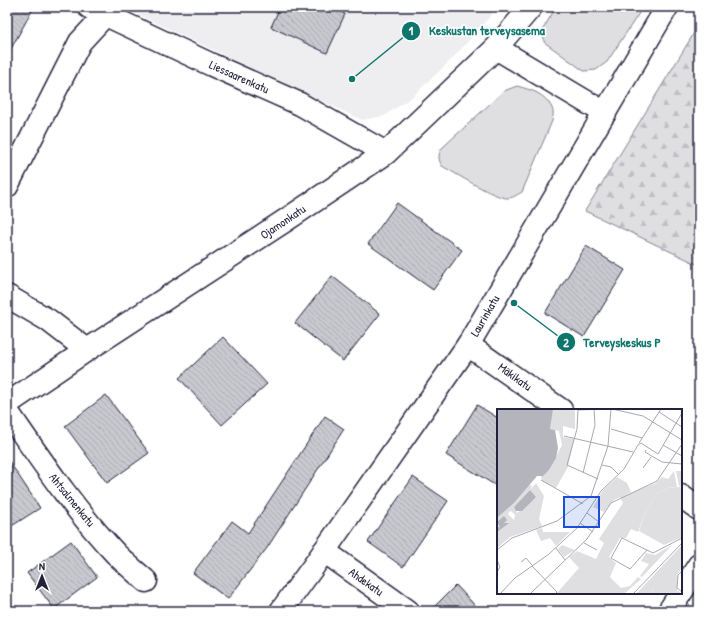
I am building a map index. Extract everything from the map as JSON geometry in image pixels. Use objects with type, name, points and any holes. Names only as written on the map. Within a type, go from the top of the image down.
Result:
[{"type":"street","name":"Ojamonkatu","points":[[7,404],[386,153],[496,48],[531,7]]},
{"type":"street","name":"Laurinkatu","points":[[280,611],[324,551],[468,345],[667,7]]},
{"type":"street","points":[[7,186],[97,11]]},
{"type":"street","name":"Liessaarenkatu","points":[[97,11],[300,104],[386,153]]},
{"type":"street","points":[[496,48],[605,113]]},
{"type":"street","points":[[7,296],[48,320],[87,350]]},
{"type":"street","name":"Mäkikatu","points":[[468,345],[560,409]]},
{"type":"street","name":"Ahtsalmenkatu","points":[[7,411],[52,476],[86,519],[117,554],[146,580]]},
{"type":"street","points":[[682,497],[699,509]]},
{"type":"street","name":"Ahdekatu","points":[[324,551],[408,611]]},
{"type":"street","points":[[682,591],[699,565]]},
{"type":"street","points":[[669,611],[680,594]]},
{"type":"shaded area","points":[[122,7],[496,7],[488,19],[452,59],[412,97],[384,116],[362,120]]},
{"type":"green space","points":[[556,7],[643,7],[607,62],[596,70],[584,71],[544,42],[543,29]]},
{"type":"green space","points":[[699,25],[699,265],[585,211]]},
{"type":"green space","points":[[517,86],[537,93],[546,99],[553,109],[553,114],[552,121],[522,192],[514,197],[508,198],[485,190],[442,166],[439,157],[442,148],[504,91]]},
{"type":"building","points":[[7,7],[34,7],[7,56]]},
{"type":"building","points":[[280,7],[330,7],[345,14],[327,53],[271,27]]},
{"type":"building","points":[[397,203],[462,250],[433,290],[368,244]]},
{"type":"building","points":[[586,246],[625,270],[584,337],[545,313]]},
{"type":"building","points":[[332,276],[380,314],[343,361],[295,323]]},
{"type":"building","points":[[223,337],[267,384],[222,425],[179,378]]},
{"type":"building","points":[[106,395],[149,453],[107,483],[65,426]]},
{"type":"building","points":[[477,405],[497,417],[497,486],[446,455]]},
{"type":"building","points":[[325,416],[344,429],[267,548],[228,599],[193,573],[232,521],[248,533]]},
{"type":"building","points":[[7,458],[40,508],[7,529]]},
{"type":"building","points":[[413,477],[448,501],[403,567],[368,542]]},
{"type":"building","points":[[71,541],[97,577],[54,609],[27,573]]},
{"type":"building","points":[[456,585],[480,611],[430,611]]},
{"type":"place","name":"Keskustan terveysasema","points":[[352,79]]},
{"type":"place","name":"Terveyskeskus P","points":[[514,303]]}]
